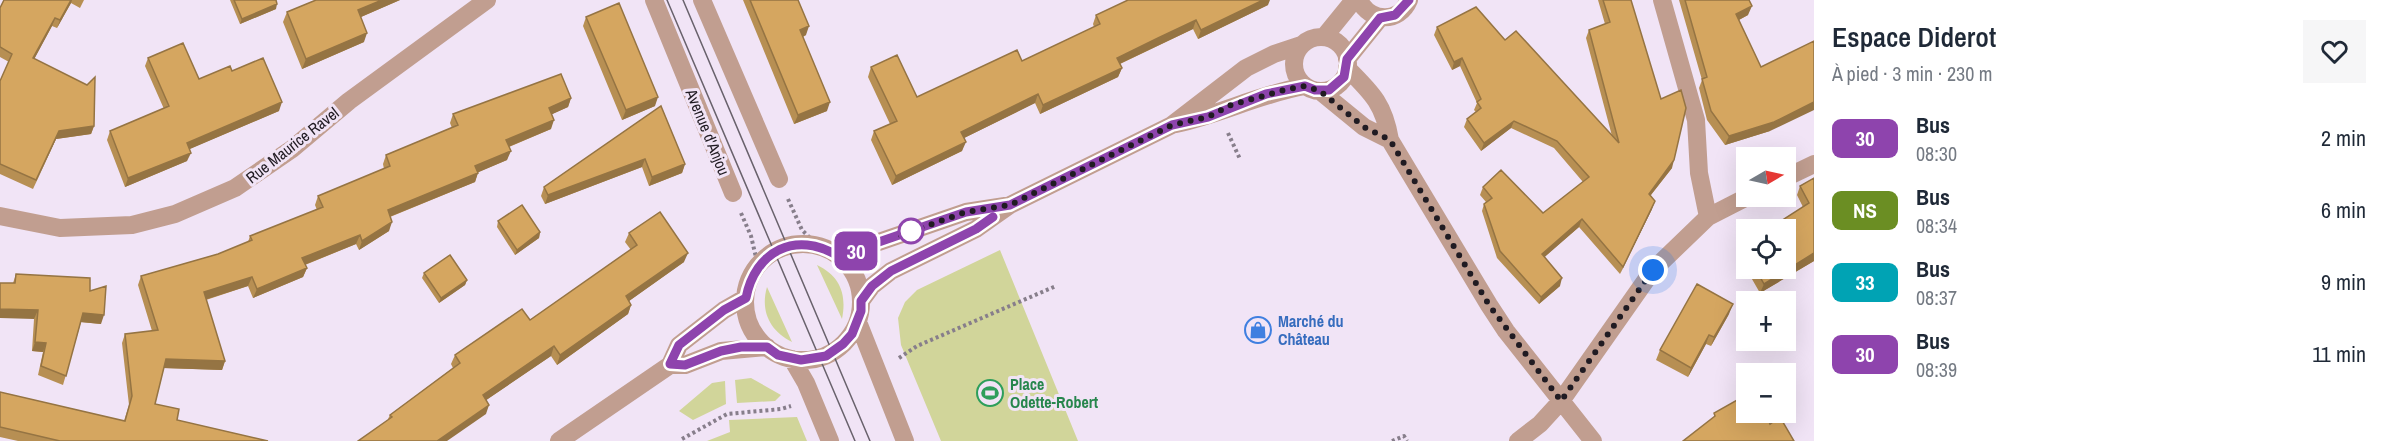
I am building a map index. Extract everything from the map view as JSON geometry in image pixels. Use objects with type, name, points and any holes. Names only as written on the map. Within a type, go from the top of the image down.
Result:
[{"type":"street","name":"Rue Maurice Ravel","points":[[0,216],[60,228],[132,225],[176,214],[235,188],[292,149],[349,101],[487,0]]},
{"type":"street","name":"Avenue d'Anjou","points":[[654,0],[733,193]]},
{"type":"street","points":[[702,0],[779,179]]},
{"type":"street","points":[[1324,37],[1354,0]]},
{"type":"street","points":[[1359,0],[1365,10],[1380,18],[1395,15],[1412,2]]},
{"type":"street","points":[[1662,0],[1696,120],[1699,173],[1708,217]]},
{"type":"street","points":[[1172,125],[1208,117],[1266,94],[1338,85],[1347,64],[1380,18]]},
{"type":"street","points":[[861,301],[872,286],[891,271],[976,229],[1010,205],[1172,125],[1246,68],[1274,54],[1301,45],[1312,38],[1324,37],[1340,44],[1347,64],[1371,92],[1386,115],[1390,140],[1489,305],[1593,441]]},
{"type":"street","points":[[1301,45],[1294,62],[1299,80],[1364,127],[1390,140]]},
{"type":"street","points":[[1796,173],[1814,164]]},
{"type":"street","points":[[1518,441],[1540,424],[1561,401],[1653,270],[1708,217],[1736,203]]},
{"type":"street","points":[[838,256],[966,212],[1010,205]]},
{"type":"street","points":[[818,246],[838,256],[855,276],[861,301],[858,322],[843,344],[832,352],[811,360],[792,359],[767,347],[750,326],[746,298],[752,275],[758,266],[773,253],[787,247],[818,246]]},
{"type":"street","points":[[559,441],[670,364],[679,345],[724,310],[746,298]]},
{"type":"street","points":[[858,322],[905,441]]},
{"type":"street","points":[[670,364],[685,365],[721,351],[767,347]]},
{"type":"street","points":[[792,359],[806,383],[830,441]]},
{"type":"path","points":[[1226,129],[1240,159]]},
{"type":"path","points":[[779,179],[802,230],[818,246]]},
{"type":"path","name":"Avenue d'Anjou","points":[[733,193],[751,236],[758,266]]},
{"type":"path","points":[[899,358],[917,346],[1056,286]]},
{"type":"path","points":[[681,440],[727,414],[782,410],[796,404]]},
{"type":"path","points":[[1392,441],[1404,436],[1407,441]]},
{"type":"green space","name":"Place Odette-Robert","points":[[1000,250],[1078,441],[941,441],[901,345],[898,318],[905,302],[917,290]]},
{"type":"green space","points":[[817,265],[825,269],[840,287],[843,302],[842,319]]},
{"type":"green space","points":[[767,287],[792,342],[778,332],[769,319],[765,304]]},
{"type":"green space","points":[[751,378],[781,395],[775,401],[737,403],[735,380]]},
{"type":"green space","points":[[725,381],[726,404],[693,420],[679,411],[712,383]]},
{"type":"green space","points":[[797,417],[807,441],[707,441],[730,432],[729,420]]},
{"type":"building","points":[[4,0],[71,0],[60,20],[55,18],[33,58],[87,85],[95,77],[94,126],[59,131],[36,180],[0,164],[0,81],[12,54],[0,47],[0,8]]},
{"type":"building","points":[[234,0],[276,0],[277,4],[242,19]]},
{"type":"building","points":[[316,0],[382,0],[358,10],[367,33],[306,59],[287,12]]},
{"type":"building","points":[[750,0],[798,0],[809,26],[800,30],[830,102],[798,115]]},
{"type":"building","points":[[1128,0],[1263,0],[1201,30],[1196,20],[1158,38],[1117,58],[1122,68],[1043,105],[1038,94],[961,132],[966,142],[896,176],[874,131],[897,121],[871,67],[897,55],[917,97],[1017,50],[1022,61],[1100,24],[1096,15]]},
{"type":"building","points":[[1603,0],[1631,0],[1661,99],[1681,90],[1686,108],[1674,160],[1649,194],[1655,201],[1623,267],[1582,219],[1542,254],[1562,278],[1541,297],[1500,251],[1484,204],[1492,198],[1483,187],[1501,170],[1543,213],[1589,177],[1557,141],[1514,121],[1484,143],[1467,119],[1481,108],[1477,102],[1481,99],[1462,58],[1454,62],[1437,27],[1476,7],[1505,40],[1516,31],[1619,143],[1589,30],[1610,22]]},
{"type":"building","points":[[1685,0],[1749,0],[1752,6],[1736,14],[1761,67],[1814,41],[1814,102],[1774,122],[1729,136],[1711,111],[1702,79],[1707,77]]},
{"type":"building","points":[[619,3],[658,97],[626,110],[586,17]]},
{"type":"building","points":[[183,43],[199,79],[230,66],[232,71],[263,58],[282,102],[187,143],[191,153],[128,178],[110,131],[169,106],[148,58]]},
{"type":"building","points":[[561,74],[571,98],[549,108],[554,120],[506,140],[511,151],[475,166],[478,173],[388,210],[392,222],[362,241],[360,235],[302,258],[307,268],[257,289],[252,277],[204,292],[225,361],[166,359],[155,404],[179,409],[177,420],[268,441],[60,441],[0,427],[0,392],[125,421],[132,396],[125,334],[158,330],[141,276],[218,254],[252,240],[250,236],[323,207],[318,196],[390,166],[386,155],[458,125],[453,114]]},
{"type":"building","points":[[661,106],[685,164],[652,177],[645,159],[548,195],[544,187]]},
{"type":"building","points":[[1814,178],[1814,253],[1796,264],[1796,219],[1784,219],[1809,203],[1800,186]]},
{"type":"building","points":[[522,205],[540,232],[517,250],[498,221]]},
{"type":"building","points":[[660,212],[688,253],[626,296],[631,305],[560,355],[554,346],[483,395],[489,405],[437,441],[358,441],[460,363],[455,355],[522,309],[530,320],[637,245],[629,233]]},
{"type":"building","points":[[450,255],[467,280],[441,298],[424,273]]},
{"type":"building","points":[[16,274],[90,278],[90,291],[106,286],[104,315],[83,313],[66,376],[41,366],[46,343],[35,342],[38,310],[0,309],[0,283],[15,283]]},
{"type":"building","points":[[1761,279],[1772,279],[1764,284]]},
{"type":"building","points":[[1697,284],[1733,304],[1714,337],[1709,335],[1691,368],[1660,350]]},
{"type":"building","points":[[1736,401],[1736,423],[1784,423],[1794,441],[1683,441],[1715,416],[1714,413]]},
{"type":"tram line","points":[[667,0],[855,441]]},
{"type":"tram line","points":[[683,0],[870,441]]},
{"type":"bus line","name":"30","points":[[993,217],[976,229],[891,271],[872,286],[861,301],[858,322],[852,334],[843,344],[826,356],[801,360],[778,355],[767,347],[741,347],[721,351],[685,365],[670,364],[679,345],[724,310],[746,298],[752,275],[758,266],[765,258],[780,249],[807,244],[829,250],[838,256],[966,212],[1010,205],[1172,125],[1208,117],[1231,105],[1266,94],[1305,86],[1320,91],[1329,90],[1338,85],[1344,77],[1348,64],[1347,59],[1380,18],[1388,18],[1402,11],[1409,0]]},
{"type":"place","name":"Marché du Château","points":[[1258,330]]},
{"type":"place","name":"Place Odette-Robert","points":[[990,393]]},
{"type":"route","points":[[911,231],[901,235],[966,212],[1010,205],[1172,125],[1208,117],[1231,105],[1266,94],[1305,86],[1320,91],[1364,127],[1390,140],[1506,331],[1561,401],[1653,270]]}]
